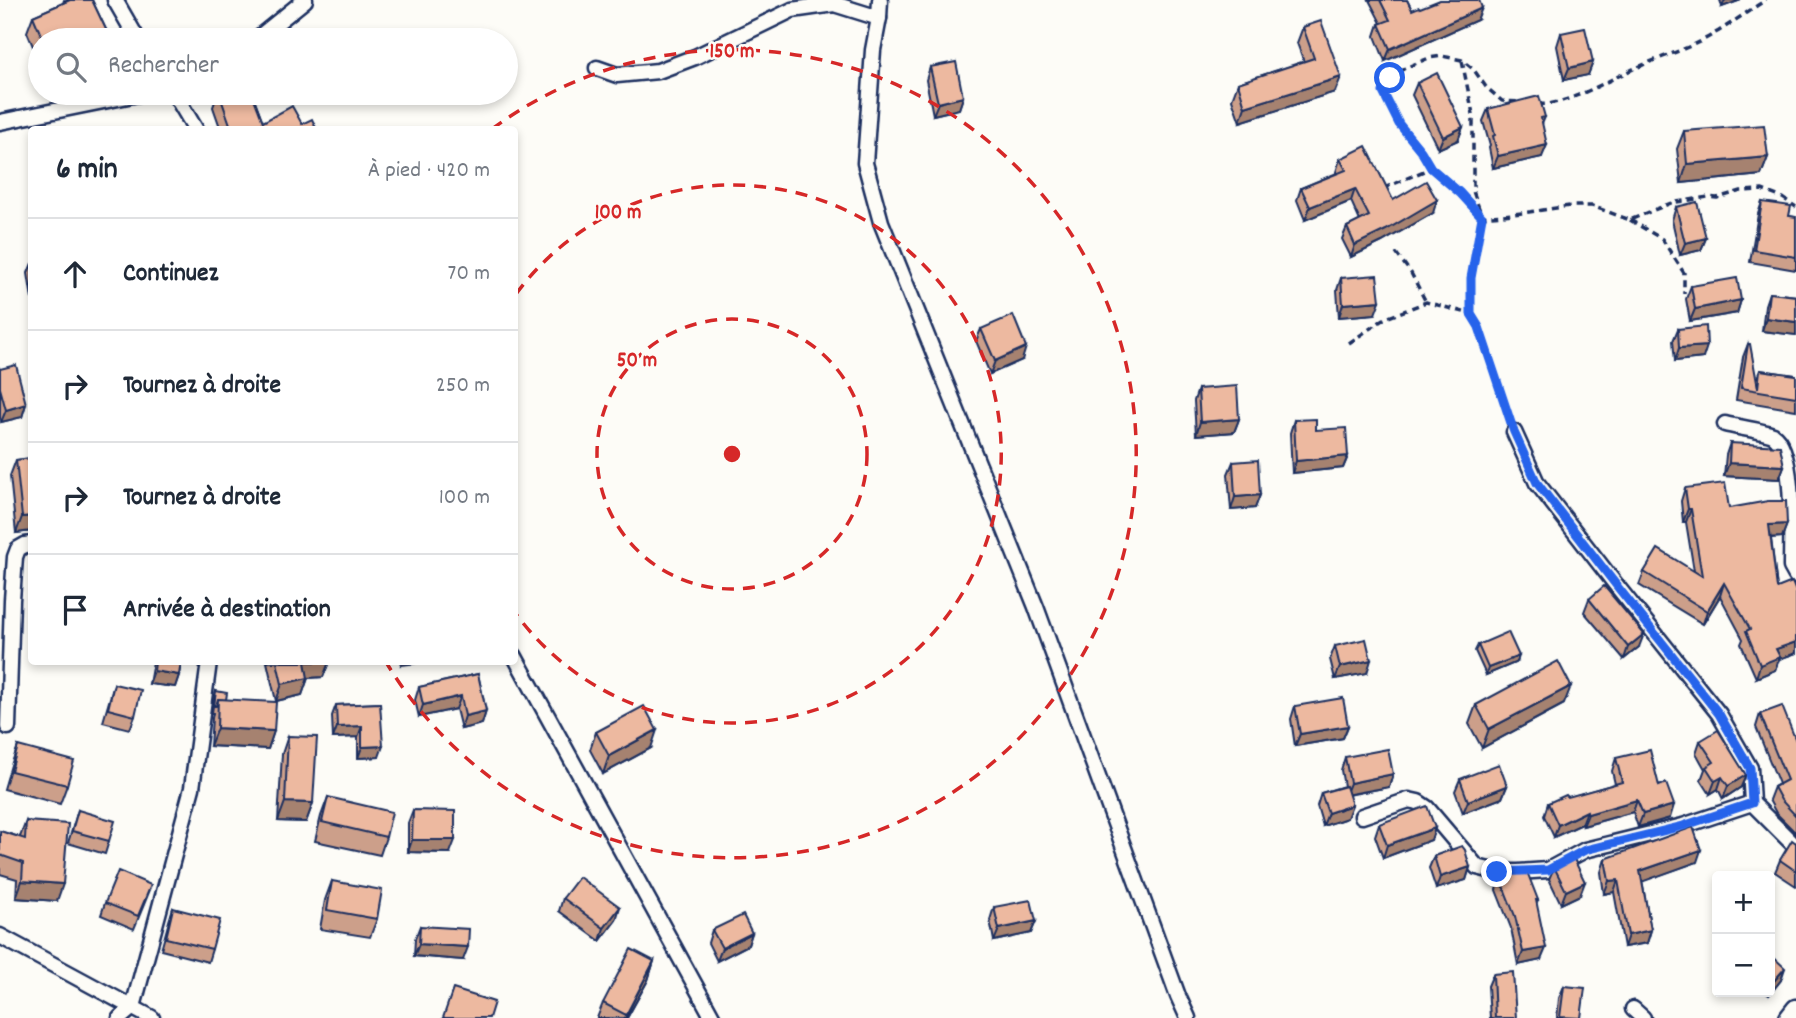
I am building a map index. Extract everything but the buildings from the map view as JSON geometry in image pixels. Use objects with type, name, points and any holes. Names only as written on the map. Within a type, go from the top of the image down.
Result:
[{"type":"street","points":[[115,0],[131,28]]},
{"type":"street","points":[[270,28],[305,0]]},
{"type":"street","points":[[880,0],[873,50],[865,163],[881,222],[1036,607],[1188,1018]]},
{"type":"street","points":[[597,68],[617,75],[658,71],[695,57],[792,10],[834,4],[879,18]]},
{"type":"street","points":[[0,122],[84,105]]},
{"type":"street","points":[[181,105],[195,126]]},
{"type":"street","points":[[1725,424],[1771,434],[1779,439],[1786,449],[1793,482],[1790,567],[1796,576]]},
{"type":"street","points":[[1514,432],[1537,483],[1719,714],[1750,768],[1752,803],[1796,847]]},
{"type":"street","points":[[8,727],[15,557],[19,549],[28,545]]},
{"type":"street","points":[[518,662],[713,1018]]},
{"type":"street","points":[[120,1018],[133,1007],[192,788],[209,665]]},
{"type":"street","points":[[1362,816],[1409,800],[1418,802],[1427,808],[1476,867],[1497,872],[1518,872],[1548,870],[1585,850],[1683,826],[1752,803]]},
{"type":"street","points":[[0,936],[152,1018]]},
{"type":"street","points":[[1789,1018],[1796,1009]]},
{"type":"path","points":[[1482,217],[1431,168],[1399,124],[1383,92],[1390,78],[1405,68],[1442,55],[1461,60],[1474,70],[1486,87],[1502,101],[1548,105],[1672,55],[1711,36],[1766,0]]},
{"type":"path","points":[[1461,60],[1473,114],[1472,191],[1482,217],[1471,278],[1471,314],[1479,327],[1514,432]]},
{"type":"path","points":[[1382,188],[1431,168]]},
{"type":"path","points":[[1630,220],[1671,203],[1717,198],[1741,191],[1762,190],[1796,206]]},
{"type":"path","points":[[1482,217],[1570,206],[1592,206],[1630,220],[1662,239],[1684,273],[1684,294]]},
{"type":"path","points":[[1396,253],[1411,273],[1426,302]]},
{"type":"path","points":[[1349,343],[1384,319],[1426,302],[1471,314]]},
{"type":"route","points":[[1390,78],[1383,92],[1399,124],[1431,168],[1482,217],[1471,278],[1471,314],[1479,327],[1514,432],[1537,483],[1719,714],[1750,768],[1752,803],[1683,826],[1585,850],[1548,870],[1497,872]]}]
